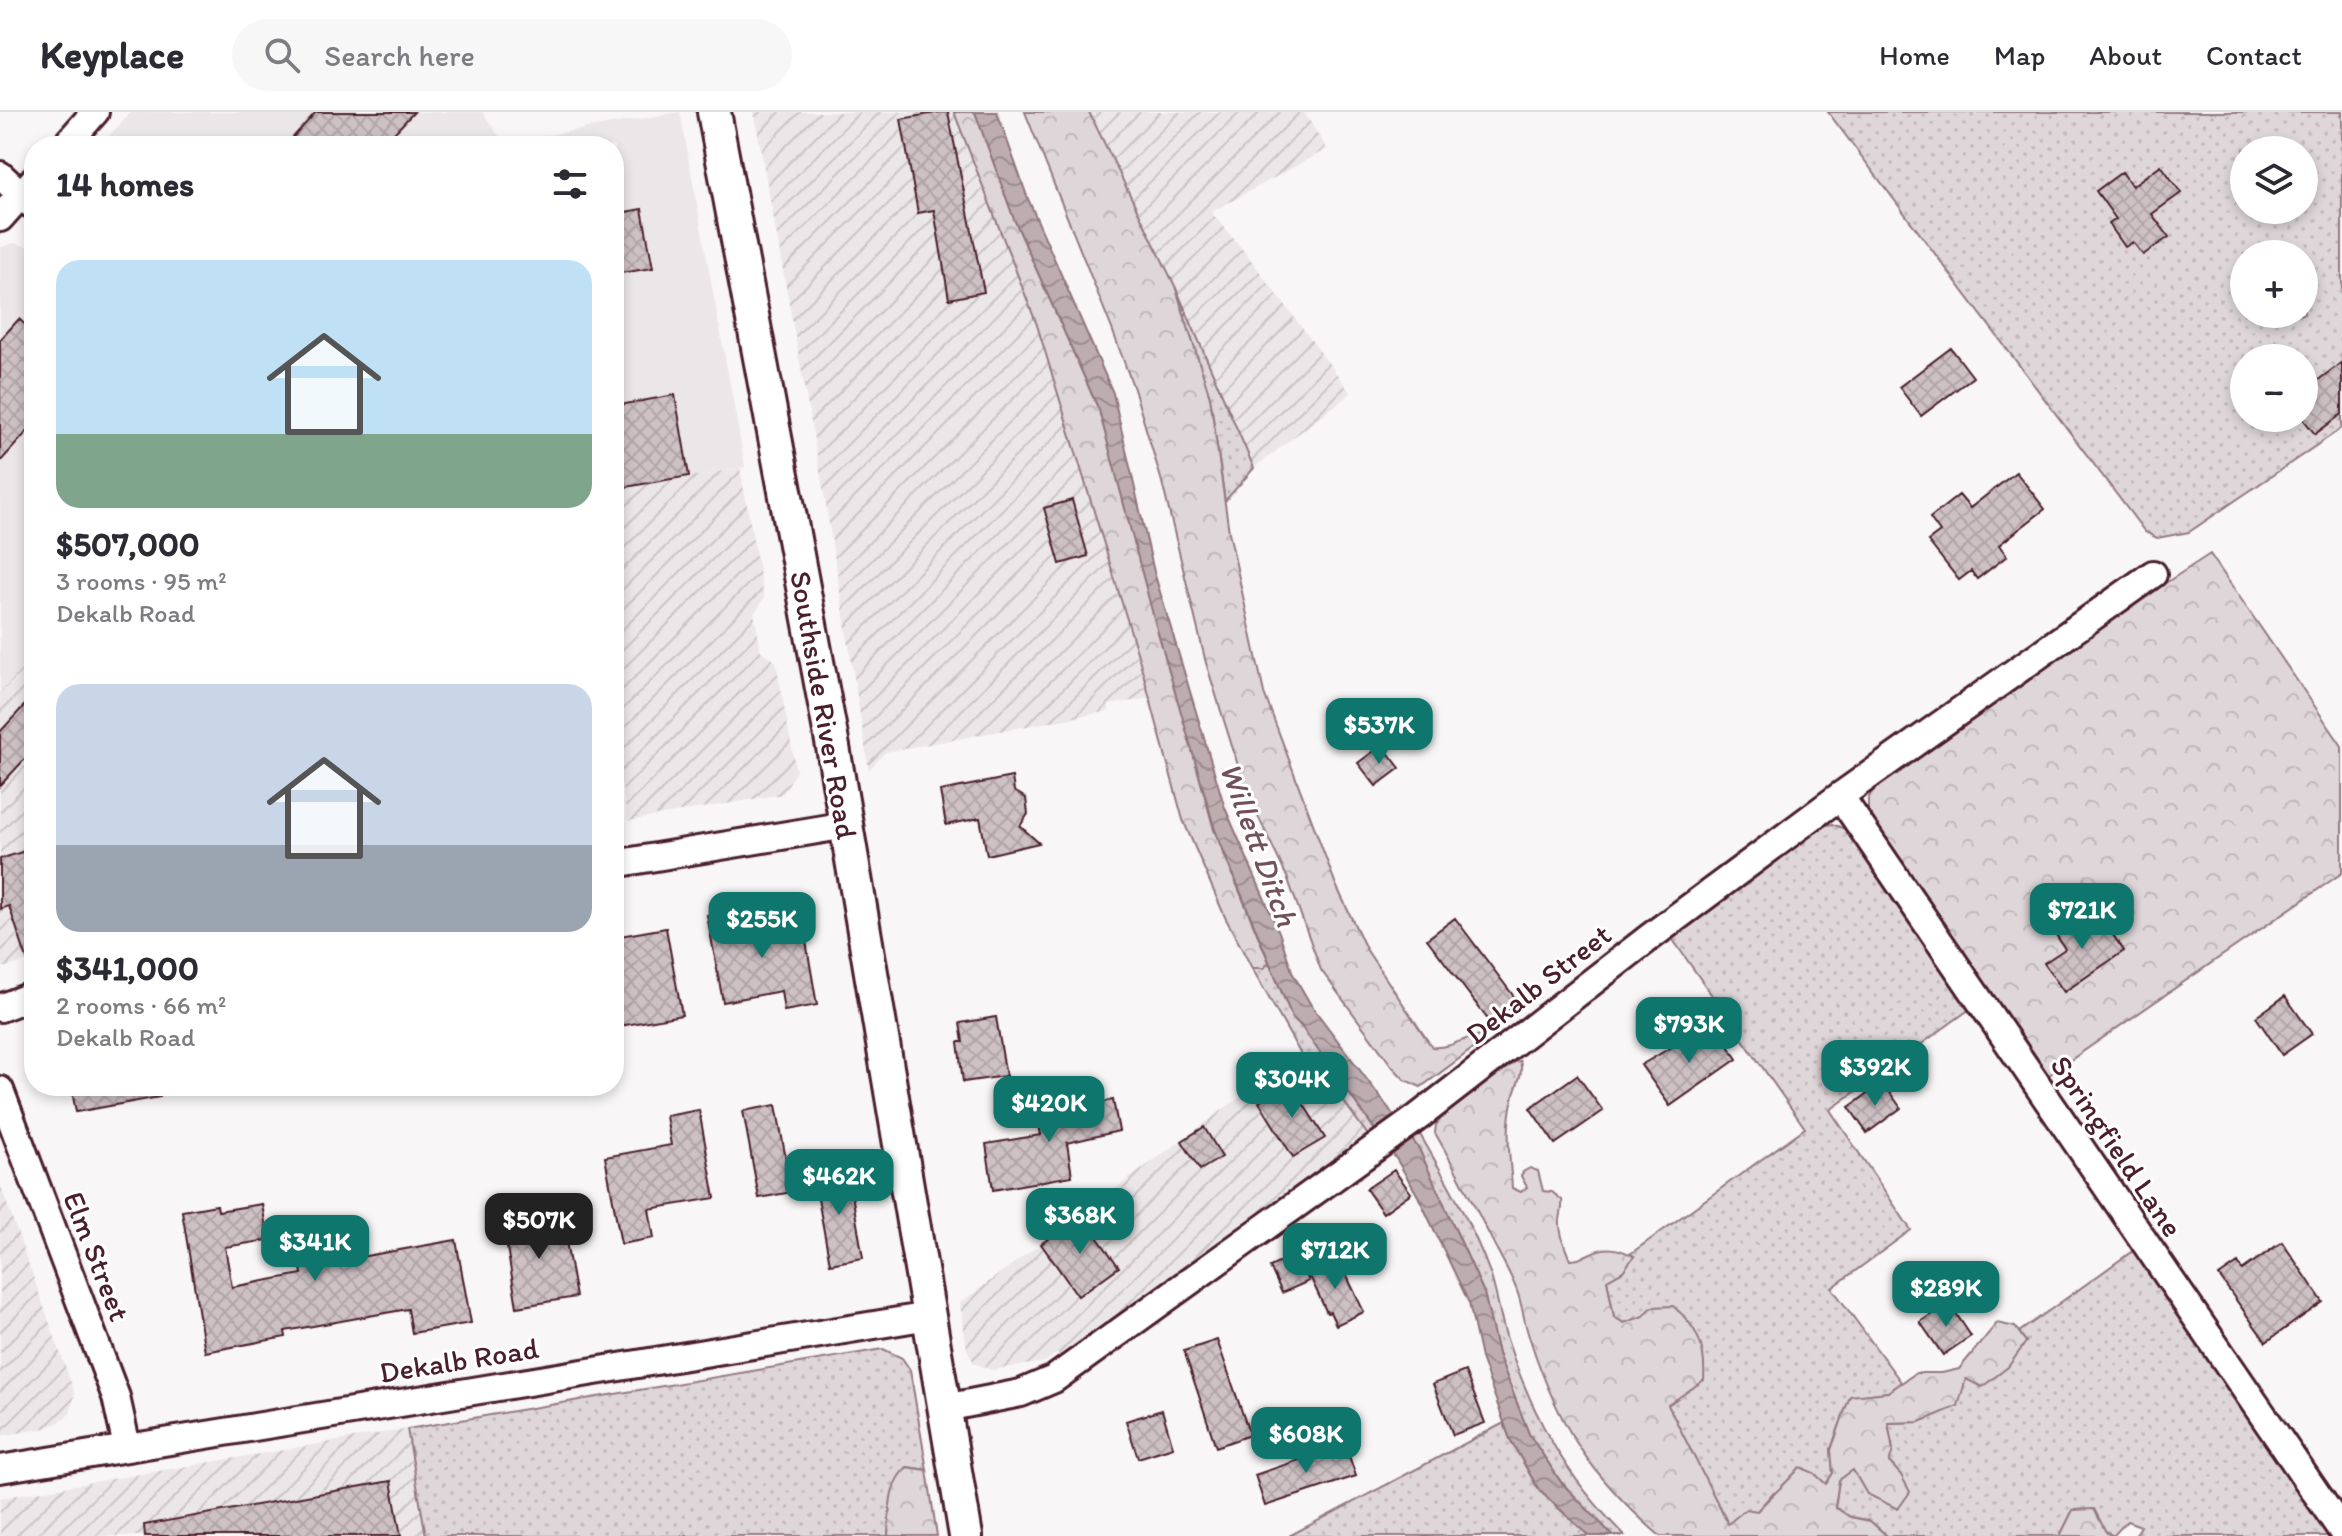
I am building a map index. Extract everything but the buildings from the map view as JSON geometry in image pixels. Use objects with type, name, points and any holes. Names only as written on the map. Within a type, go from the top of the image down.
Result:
[{"type":"main road","name":"Southside River Road","points":[[714,112],[847,825],[966,1536]]},
{"type":"street","points":[[74,136],[95,112]]},
{"type":"street","points":[[0,175],[24,190]]},
{"type":"street","points":[[0,218],[24,199]]},
{"type":"street","name":"Dekalb Street","points":[[945,1408],[1021,1393],[1054,1379],[1412,1120],[1840,796],[2153,574]]},
{"type":"street","name":"Springfield Lane","points":[[1840,796],[2342,1531]]},
{"type":"street","points":[[624,862],[847,825]]},
{"type":"street","points":[[0,1008],[24,999]]},
{"type":"street","name":"Elm Street","points":[[0,1090],[113,1389],[127,1447]]},
{"type":"street","name":"Dekalb Road","points":[[0,1469],[929,1316]]},
{"type":"shaded area","points":[[131,112],[482,112],[499,136],[109,136]]},
{"type":"shaded area","points":[[680,112],[745,467],[624,488],[624,136],[544,136]]},
{"type":"shaded area","points":[[754,112],[954,112],[1037,325],[1150,698],[1109,705],[1109,711],[885,752],[869,770],[825,499]]},
{"type":"shaded area","points":[[1089,112],[1304,112],[1327,149],[1211,212],[1351,393],[1254,468],[1175,286]]},
{"type":"shaded area","points":[[13,243],[24,246],[24,667],[0,693],[0,248]]},
{"type":"shaded area","points":[[740,468],[764,598],[754,614],[761,651],[776,662],[796,771],[783,794],[628,821],[624,799],[624,488]]},
{"type":"shaded area","points":[[24,667],[24,962],[6,967],[0,966],[0,693]]},
{"type":"shaded area","points":[[1300,1053],[1308,1067],[1317,1063],[1370,1138],[1061,1359],[1057,1353],[1044,1362],[992,1370],[974,1363],[967,1349],[960,1303]]},
{"type":"shaded area","points":[[0,1184],[75,1394],[70,1413],[59,1422],[46,1428],[0,1436]]},
{"type":"shaded area","points":[[407,1429],[426,1536],[0,1536],[0,1498]]},
{"type":"green space","points":[[954,112],[975,112],[1014,219],[1099,410],[1214,830],[1269,962],[1264,968],[1252,968],[1225,917],[1183,820],[1140,662],[1037,325]]},
{"type":"green space","points":[[1025,112],[1089,112],[1175,286],[1210,397],[1229,532],[1264,693],[1336,885],[1366,949],[1432,1047],[1446,1046],[1476,1036],[1485,1037],[1421,1087],[1405,1080],[1392,1066],[1321,970],[1287,877],[1246,791],[1206,663],[1162,482],[1134,389]]},
{"type":"green space","points":[[1828,112],[2342,112],[2342,428],[2189,532],[2157,538],[2145,532]]},
{"type":"green space","points":[[1175,286],[1254,468],[1225,501],[1210,397]]},
{"type":"green space","points":[[2210,554],[2342,746],[2342,873],[2046,1077],[1868,812],[1868,799],[1875,787],[2069,646]]},
{"type":"green space","points":[[1832,824],[1848,830],[1970,1009],[1830,1110],[1911,1230],[1832,1288],[1901,1382],[1888,1392],[1850,1397],[1831,1449],[1833,1473],[1826,1485],[1814,1473],[1772,1494],[1757,1511],[1728,1524],[1667,1405],[1644,1316],[1624,1323],[1614,1317],[1607,1280],[1623,1271],[1634,1256],[1630,1254],[1805,1128],[1671,937],[1822,826]]},
{"type":"green space","points":[[1269,962],[1292,1017],[1377,1133],[1370,1138],[1317,1064],[1308,1067],[1252,968],[1264,968]]},
{"type":"green space","points":[[1520,1061],[1520,1075],[1509,1120],[1512,1188],[1521,1192],[1527,1187],[1521,1176],[1530,1168],[1538,1171],[1543,1191],[1552,1192],[1562,1200],[1560,1230],[1570,1260],[1606,1249],[1617,1249],[1634,1256],[1623,1271],[1607,1280],[1614,1317],[1624,1323],[1644,1316],[1652,1307],[1673,1306],[1689,1322],[1702,1348],[1704,1380],[1668,1405],[1728,1524],[1746,1509],[1757,1511],[1800,1467],[1814,1473],[1826,1484],[1833,1473],[1831,1450],[1850,1396],[1888,1392],[1916,1373],[1942,1373],[1959,1369],[1997,1323],[2015,1327],[2026,1342],[2008,1367],[1982,1387],[1966,1379],[1958,1406],[1920,1422],[1888,1423],[1893,1451],[1889,1462],[1910,1492],[1898,1509],[1867,1494],[1853,1470],[1839,1480],[1835,1507],[1850,1517],[1870,1521],[1887,1536],[1660,1536],[1596,1470],[1565,1424],[1552,1398],[1512,1278],[1435,1133],[1436,1125],[1444,1115]]},
{"type":"green space","points":[[1418,1131],[1475,1236],[1492,1281],[1517,1368],[1540,1420],[1585,1491],[1625,1536],[1613,1536],[1561,1482],[1529,1434],[1498,1354],[1484,1293],[1419,1149],[1409,1135]]},
{"type":"green space","points":[[2134,1250],[2334,1536],[2135,1536],[2141,1526],[2127,1521],[2113,1536],[2073,1510],[2060,1536],[1887,1536],[1870,1521],[1850,1517],[1835,1507],[1839,1480],[1853,1469],[1867,1494],[1901,1475],[1888,1461],[1893,1451],[1888,1423],[1920,1422],[1966,1379],[2026,1342],[2019,1332]]},
{"type":"green space","points":[[883,1349],[902,1358],[910,1370],[927,1470],[907,1467],[892,1493],[888,1536],[426,1536],[407,1429]]},
{"type":"green space","points":[[1504,1423],[1539,1490],[1589,1536],[1289,1536]]},
{"type":"green space","points":[[907,1467],[927,1470],[937,1536],[888,1536],[893,1490]]},
{"type":"green space","points":[[2094,1509],[2106,1532],[2113,1536],[2060,1536],[2073,1510]]},
{"type":"water","points":[[975,112],[997,112],[1028,199],[1113,393],[1154,572],[1225,808],[1279,932],[1293,974],[1311,1005],[1419,1149],[1484,1293],[1498,1354],[1529,1434],[1561,1482],[1613,1536],[1589,1536],[1539,1490],[1510,1439],[1481,1358],[1469,1303],[1418,1196],[1397,1160],[1292,1017],[1215,830],[1156,626],[1099,410],[1014,219]]},
{"type":"water label","name":"Willett Ditch","points":[[1259,844]]}]
